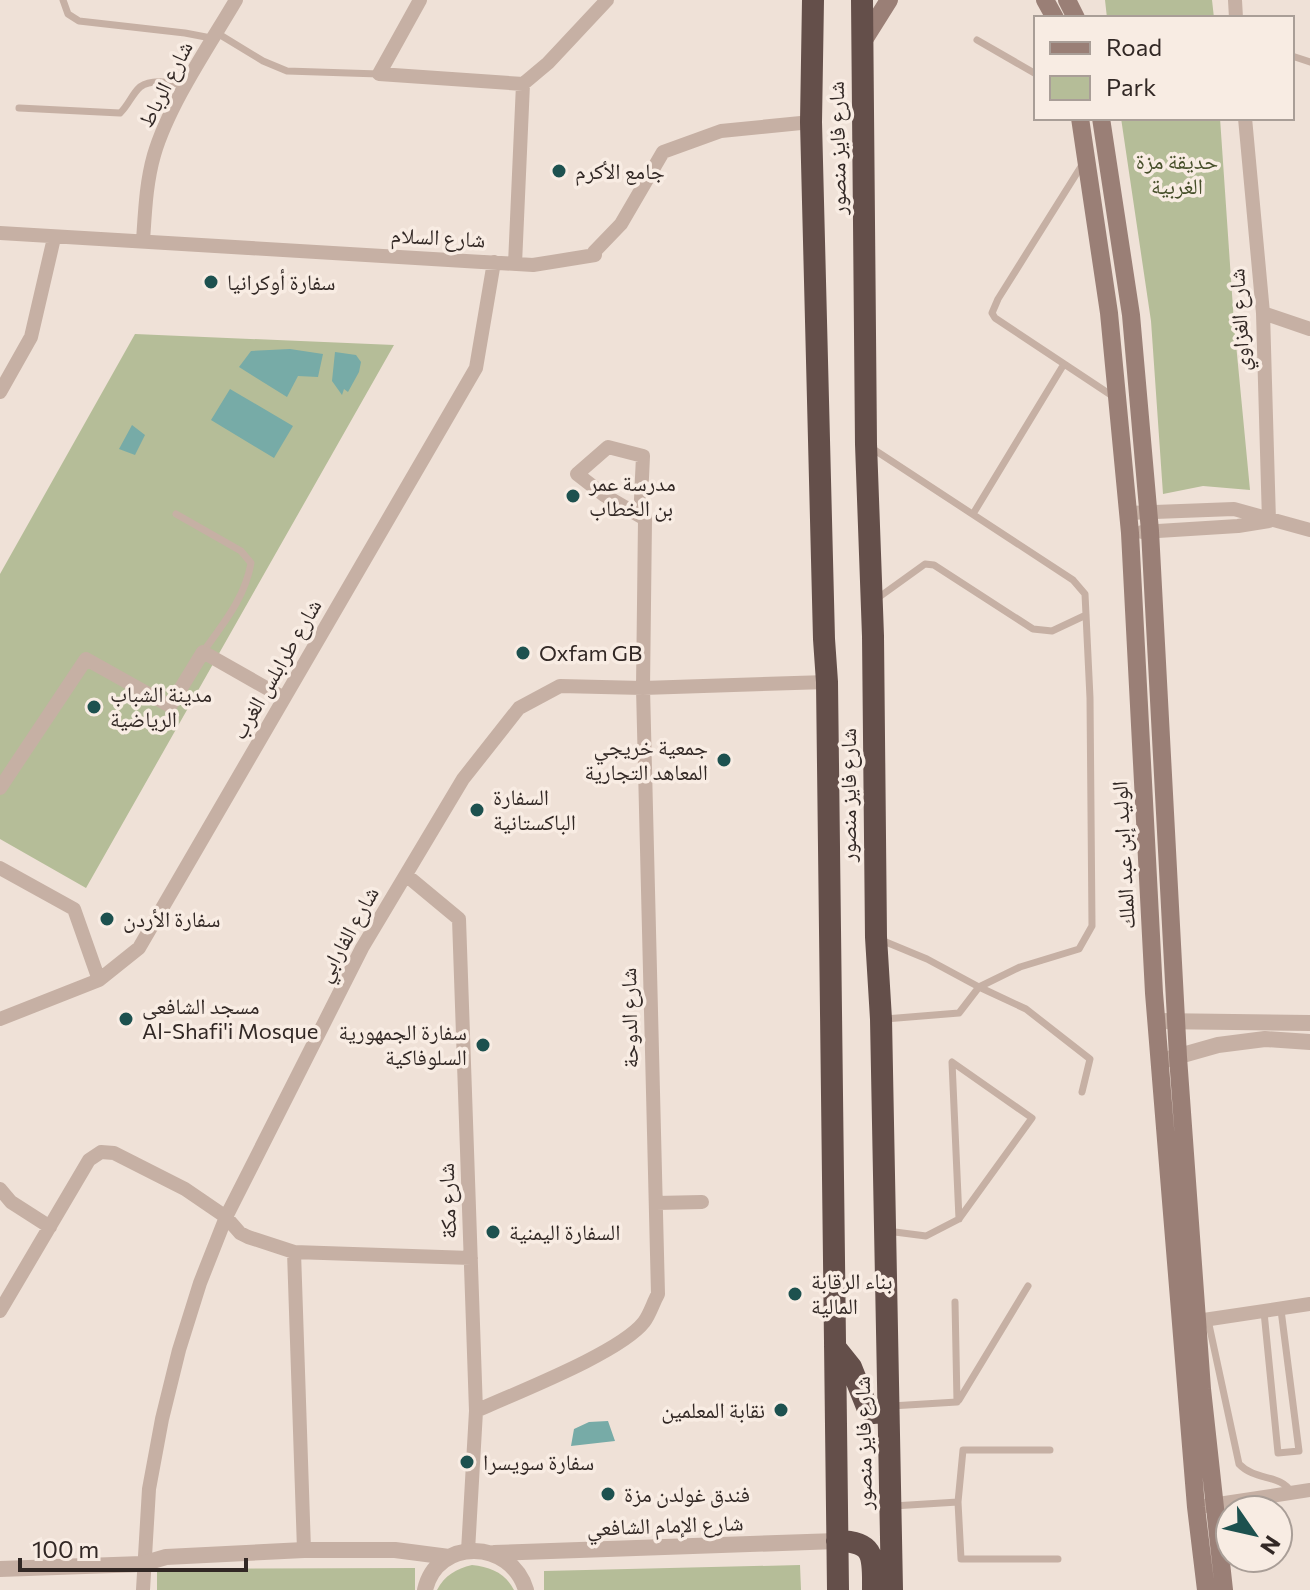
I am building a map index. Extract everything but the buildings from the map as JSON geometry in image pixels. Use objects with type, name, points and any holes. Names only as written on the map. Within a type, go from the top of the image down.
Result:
[{"type":"highway","name":"شارع فايز منصور","points":[[813,0],[811,122],[827,682],[838,1590]]},
{"type":"highway","name":"شارع فايز منصور","points":[[862,0],[866,444],[872,602],[876,937],[881,1019],[892,1590]]},
{"type":"highway","points":[[835,1347],[851,1367],[867,1408],[878,1413],[888,1406]]},
{"type":"highway","points":[[837,1541],[859,1543],[870,1552],[873,1559],[873,1590]]},
{"type":"main road","points":[[862,43],[889,0]]},
{"type":"main road","name":"الوليد إبن عبد الملك","points":[[1080,120],[1109,313],[1130,533],[1156,1021],[1169,1060],[1203,1320],[1206,1590]]},
{"type":"main road","name":"الوليد إبن عبد الملك","points":[[1101,120],[1131,315],[1150,531],[1176,1021],[1169,1060],[1205,1506],[1224,1590]]},
{"type":"street","name":"شارع الرباط","points":[[143,241],[146,193],[155,153],[170,116],[236,0]]},
{"type":"street","points":[[420,0],[379,74],[523,84],[548,63],[607,0]]},
{"type":"street","points":[[515,264],[523,84]]},
{"type":"street","name":"شارع الغزاوي","points":[[1245,120],[1263,313],[1269,521]]},
{"type":"street","name":"شارع السلام","points":[[0,233],[533,265],[595,255],[594,252],[621,224],[663,152],[721,131],[811,122]]},
{"type":"street","points":[[0,392],[31,337],[54,238]]},
{"type":"street","name":"شارع طرابلس الغرب","points":[[0,1019],[99,980],[139,948],[476,368],[494,262]]},
{"type":"street","points":[[1263,313],[1310,329]]},
{"type":"street","name":"شارع الدوحة","points":[[476,1411],[621,1342],[644,1322],[658,1294],[643,688],[645,519],[641,499],[643,456],[608,447],[577,474],[604,495],[645,519]]},
{"type":"street","points":[[1128,513],[1234,509],[1310,530]]},
{"type":"street","points":[[1130,533],[1269,521]]},
{"type":"street","points":[[0,788],[86,659],[170,706],[203,652],[284,698]]},
{"type":"street","name":"شارع الفارابي","points":[[143,1590],[142,1564],[149,1489],[162,1419],[183,1337],[226,1217],[362,948],[463,779],[519,708],[560,686],[643,688],[827,682]]},
{"type":"street","points":[[0,868],[74,909],[99,980]]},
{"type":"street","name":"شارع مكة","points":[[406,875],[459,919],[476,1411],[468,1551]]},
{"type":"street","points":[[1156,1021],[1310,1023]]},
{"type":"street","points":[[1169,1060],[1218,1045],[1265,1039],[1310,1042]]},
{"type":"street","points":[[1,1306],[89,1160],[101,1152],[114,1153],[185,1189],[226,1217],[240,1233],[294,1252],[471,1258]]},
{"type":"street","points":[[0,1189],[11,1202],[50,1227]]},
{"type":"street","points":[[656,1203],[702,1202]]},
{"type":"street","points":[[294,1252],[304,1550]]},
{"type":"street","points":[[1203,1320],[1310,1304]]},
{"type":"street","points":[[1205,1506],[1310,1490]]},
{"type":"street","name":"شارع الإمام الشافعي","points":[[468,1551],[494,1553],[837,1541]]},
{"type":"street","points":[[0,1569],[142,1564],[166,1557],[304,1550],[395,1550],[449,1557]]},
{"type":"street","points":[[425,1590],[435,1568],[449,1557],[468,1551]]},
{"type":"street","points":[[494,1553],[510,1563],[526,1590]]},
{"type":"lane","points":[[63,0],[68,14],[79,21],[215,36],[287,71],[379,74]]},
{"type":"lane","points":[[977,40],[1034,73]]},
{"type":"lane","points":[[19,108],[120,113],[139,88],[146,85],[157,81],[187,85]]},
{"type":"lane","points":[[1086,159],[992,313],[995,318],[1117,399]]},
{"type":"lane","points":[[973,514],[1064,364]]},
{"type":"lane","points":[[866,444],[1073,580],[1085,594],[1090,698],[1092,926],[1079,949],[1020,967],[979,987],[959,1013],[881,1019]]},
{"type":"lane","points":[[176,514],[241,551],[251,563],[236,606],[203,652]]},
{"type":"lane","points":[[872,602],[925,564],[934,565],[1033,629],[1052,631],[1086,615]]},
{"type":"lane","points":[[876,937],[1026,1009],[1090,1059],[1082,1092]]},
{"type":"lane","points":[[885,1231],[926,1236],[959,1219],[1032,1118],[952,1062],[959,1219]]},
{"type":"lane","points":[[957,1402],[1028,1286]]},
{"type":"lane","points":[[955,1302],[957,1402]]},
{"type":"lane","points":[[1264,1312],[1278,1453],[1299,1451],[1281,1310]]},
{"type":"lane","points":[[1203,1320],[1239,1464],[1248,1473],[1282,1482],[1291,1492]]},
{"type":"lane","points":[[888,1406],[957,1402]]},
{"type":"lane","points":[[1050,1450],[963,1450],[958,1502],[961,1559],[1058,1559]]},
{"type":"lane","points":[[891,1506],[958,1502]]},
{"type":"green space","points":[[1105,0],[1212,0],[1214,16],[1107,16]]},
{"type":"green space","name":"حديقة مزة الغربية","points":[[1121,120],[1220,120],[1234,323],[1250,490],[1203,486],[1163,494],[1151,321]]},
{"type":"green space","name":"مدينة الشباب الرياضية","points":[[135,334],[394,345],[86,888],[0,839],[0,574]]},
{"type":"green space","points":[[472,1565],[497,1572],[514,1590],[437,1590],[452,1573]]},
{"type":"green space","points":[[800,1565],[801,1590],[544,1590],[544,1571]]},
{"type":"green space","points":[[415,1568],[415,1590],[157,1590],[157,1569]]},
{"type":"water","points":[[290,349],[323,354],[318,377],[298,376],[287,397],[239,367],[251,351]]},
{"type":"water","points":[[335,352],[356,355],[361,362],[348,392],[344,389],[342,395],[332,381]]},
{"type":"water","points":[[230,389],[293,426],[274,458],[211,420]]},
{"type":"water","points":[[132,425],[145,435],[135,455],[119,449]]},
{"type":"water","points":[[608,1421],[615,1441],[571,1446],[574,1429],[589,1422]]},
{"type":"place","name":"جامع الأكرم","points":[[559,171]]},
{"type":"place","name":"سفارة أوكرانيا","points":[[211,282]]},
{"type":"place","name":"مدرسة عمر بن الخطاب","points":[[573,496]]},
{"type":"place","name":"Oxfam GB","points":[[523,653]]},
{"type":"place","name":"مدينة الشباب الرياضية","points":[[94,707]]},
{"type":"place","name":"جمعية خريجي المعاهد التجارية","points":[[724,760]]},
{"type":"place","name":"السفارة الباكستانية","points":[[477,810]]},
{"type":"place","name":"سفارة الأردن","points":[[107,919]]},
{"type":"place","name":"مسجد الشافعي Al-Shafi'i Mosque","points":[[126,1019]]},
{"type":"place","name":"سفارة الجمهورية السلوفاكية","points":[[483,1045]]},
{"type":"place","name":"السفارة اليمنية","points":[[493,1232]]},
{"type":"place","name":"بناء الرقابة المالية","points":[[795,1294]]},
{"type":"place","name":"نقابة المعلمين","points":[[781,1410]]},
{"type":"place","name":"سفارة سويسرا","points":[[467,1462]]},
{"type":"place","name":"فندق غولدن مزة","points":[[608,1494]]}]
